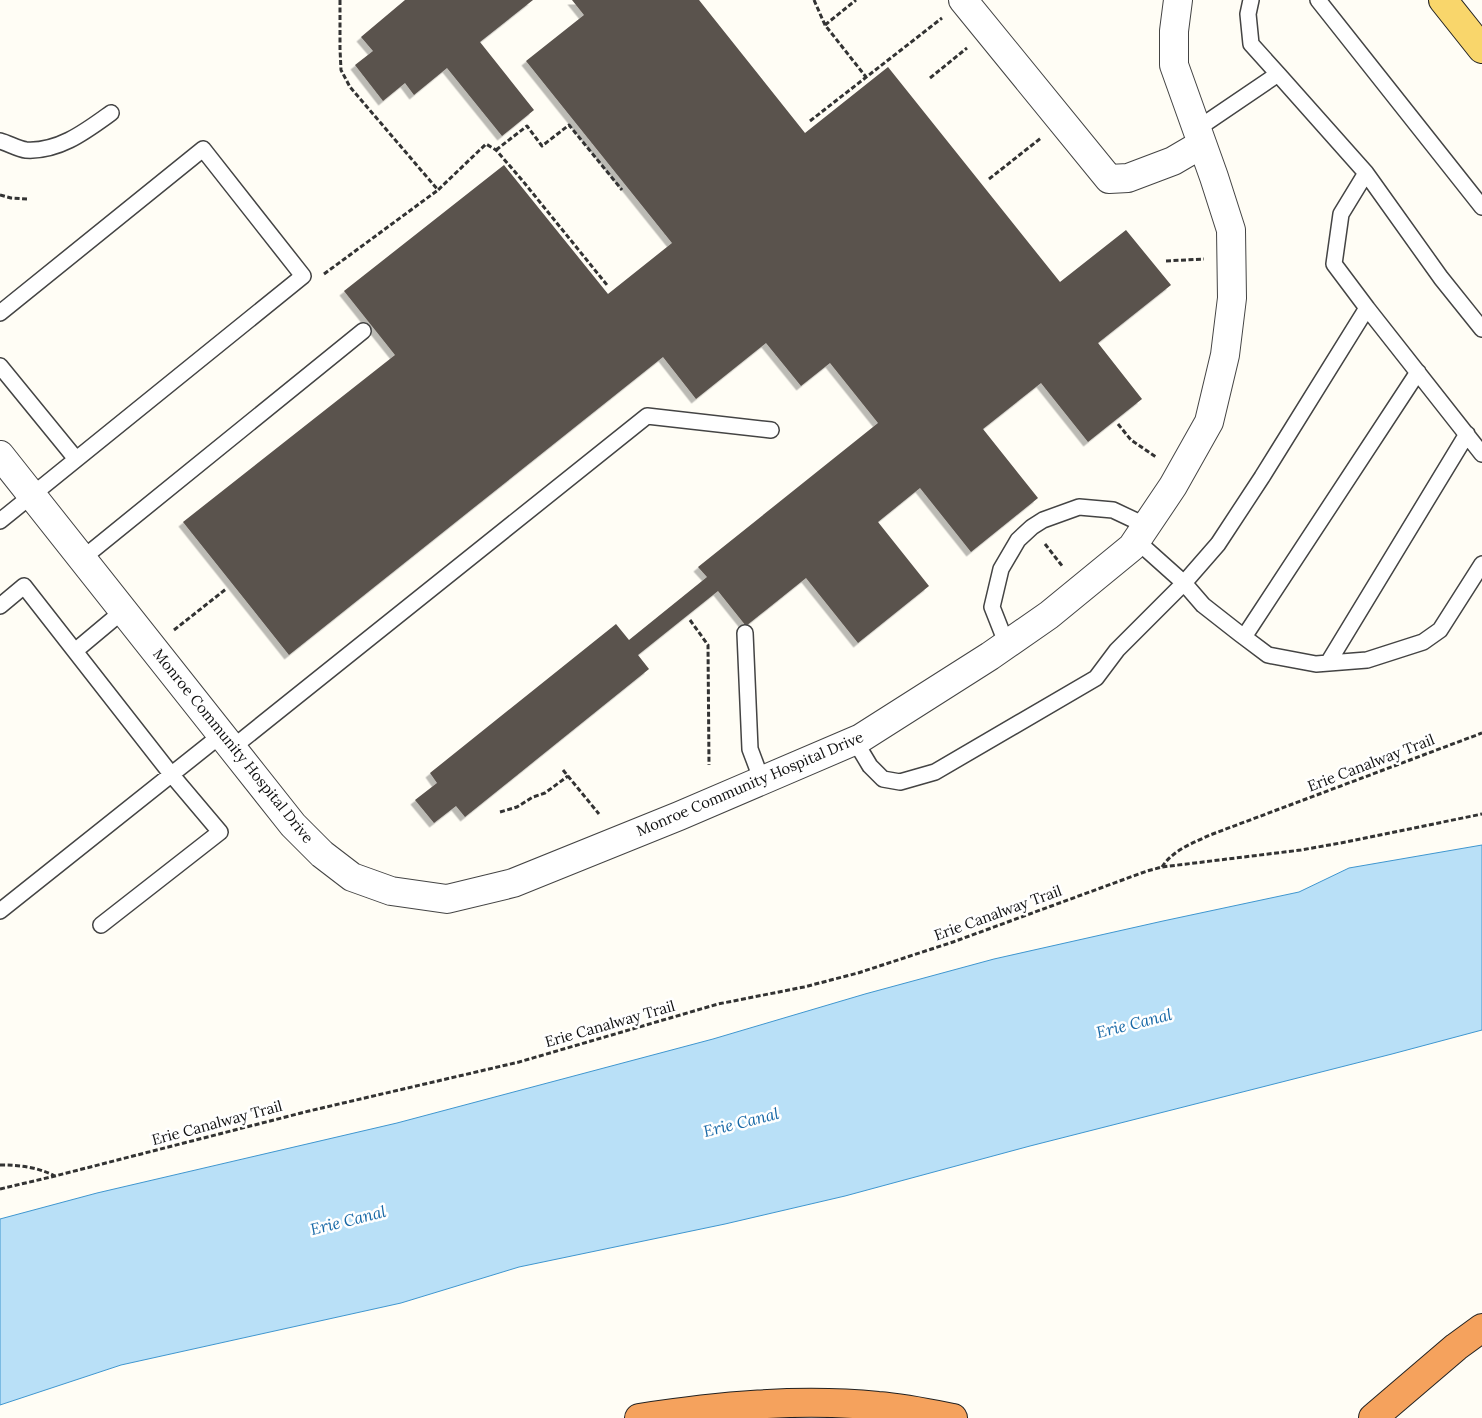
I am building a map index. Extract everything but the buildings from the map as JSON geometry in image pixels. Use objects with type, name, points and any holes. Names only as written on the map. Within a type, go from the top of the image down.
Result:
[{"type":"highway","points":[[1373,1418],[1448,1353],[1482,1328]]},
{"type":"highway","points":[[639,1418],[714,1408],[797,1403],[877,1406],[916,1410],[953,1418]]},
{"type":"main road","points":[[1443,0],[1482,49]]},
{"type":"street","name":"Monroe Community Hospital Drive","points":[[0,455],[293,825],[322,854],[352,877],[391,891],[447,899],[513,884],[855,741],[1007,645],[1049,615],[1132,548],[1173,486],[1209,422],[1225,355],[1232,298],[1231,230],[1174,66],[1174,31],[1178,0]]},
{"type":"street","points":[[955,7],[1109,179],[1128,178],[1173,161],[1199,136]]},
{"type":"lane","points":[[1251,0],[1248,14],[1251,44],[1366,172],[1442,278],[1482,329]]},
{"type":"lane","points":[[1318,0],[1482,207]]},
{"type":"lane","points":[[1199,136],[1278,74]]},
{"type":"lane","points":[[0,140],[25,150],[52,147],[77,138],[111,113]]},
{"type":"lane","points":[[0,313],[203,149],[303,276],[0,521]]},
{"type":"lane","points":[[1366,172],[1341,214],[1334,264],[1482,454]]},
{"type":"lane","points":[[855,741],[870,766],[883,779],[900,782],[935,772],[1096,678],[1117,650],[1184,583],[1218,544],[1367,308]]},
{"type":"lane","points":[[83,558],[363,331]]},
{"type":"lane","points":[[0,366],[76,459]]},
{"type":"lane","points":[[1244,637],[1418,372]]},
{"type":"lane","points":[[0,911],[172,774],[227,742],[647,416],[771,430]]},
{"type":"lane","points":[[1328,664],[1467,434]]},
{"type":"lane","points":[[1007,645],[992,607],[1001,569],[1018,540],[1032,527],[1043,520],[1079,507],[1113,510],[1142,534],[1204,604],[1268,655],[1316,664],[1367,660],[1423,642],[1440,630],[1482,564]]},
{"type":"lane","points":[[0,606],[24,586],[220,832],[102,925]]},
{"type":"lane","points":[[75,651],[124,610]]},
{"type":"lane","points":[[745,633],[750,749],[762,781]]},
{"type":"path","points":[[340,0],[342,70],[350,87],[438,190]]},
{"type":"path","points":[[814,0],[825,25],[866,77]]},
{"type":"path","points":[[825,25],[856,0]]},
{"type":"path","points":[[810,121],[955,7]]},
{"type":"path","points":[[930,78],[967,47]]},
{"type":"path","points":[[496,150],[527,126],[542,146],[570,125],[622,190]]},
{"type":"path","points":[[989,179],[1042,138]]},
{"type":"path","points":[[303,276],[325,273],[438,190],[486,144],[496,150],[522,180],[607,286]]},
{"type":"path","points":[[0,195],[11,198],[27,198]]},
{"type":"path","points":[[1166,261],[1205,259]]},
{"type":"path","points":[[1118,424],[1131,440],[1161,461]]},
{"type":"path","points":[[1040,538],[1081,590]]},
{"type":"path","points":[[152,646],[226,589]]},
{"type":"path","points":[[690,620],[708,645],[709,765]]},
{"type":"path","name":"Erie Canalway Trail","points":[[1162,867],[1172,855],[1210,835],[1482,733]]},
{"type":"path","points":[[562,770],[599,814]]},
{"type":"path","points":[[500,812],[517,807],[533,796],[545,793],[568,776]]},
{"type":"path","name":"Erie Canalway Trail","points":[[0,1189],[309,1111],[519,1062],[718,1004],[804,987],[858,973],[954,942],[1131,876],[1162,867],[1300,850],[1482,814]]},
{"type":"path","points":[[0,1165],[30,1166],[55,1176]]},
{"type":"water","name":"Erie Canal","points":[[1482,845],[1482,1030],[1030,1146],[845,1196],[725,1224],[519,1267],[401,1303],[121,1365],[0,1405],[0,1219],[97,1193],[397,1123],[713,1039],[865,994],[994,959],[1299,892],[1349,868]]}]
